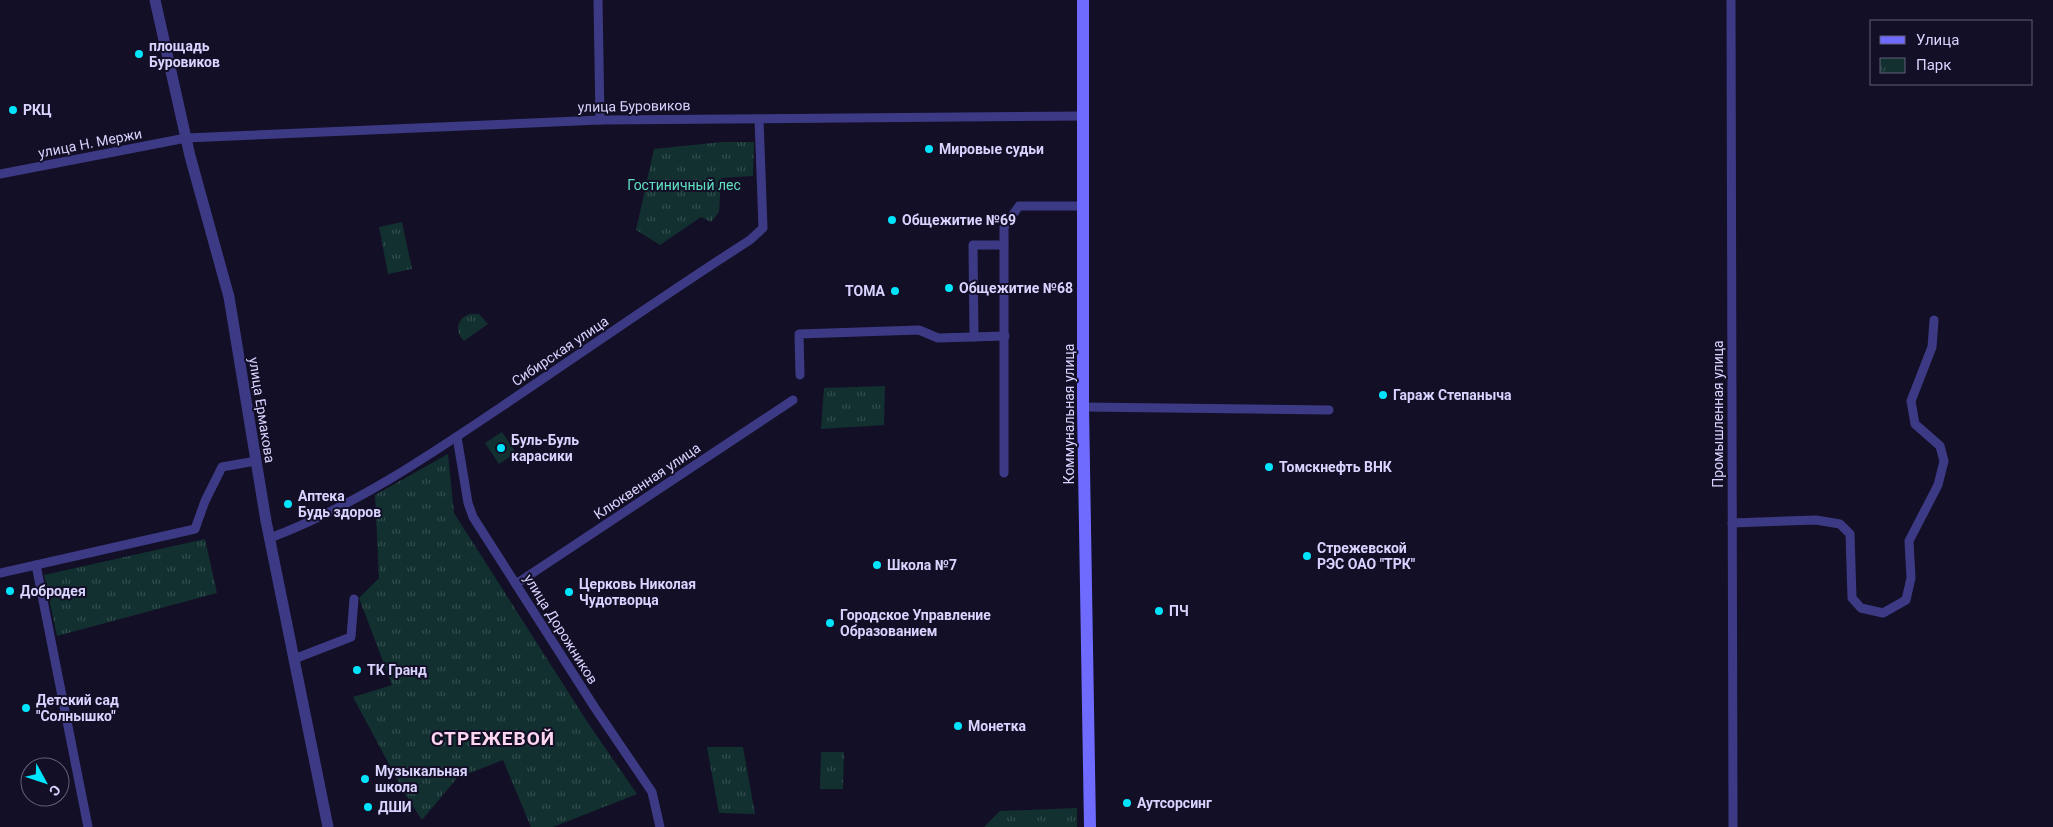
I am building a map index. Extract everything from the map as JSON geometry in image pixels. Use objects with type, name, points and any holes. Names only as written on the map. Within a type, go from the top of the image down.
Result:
[{"type":"main road","name":"Коммунальная улица","points":[[1083,0],[1083,407],[1090,827]]},
{"type":"street","name":"улица Ермакова","points":[[155,0],[186,138],[228,297],[270,538],[328,827]]},
{"type":"street","points":[[598,0],[600,120]]},
{"type":"street","name":"Промышленная улица","points":[[1731,0],[1733,827]]},
{"type":"street","name":"улица Буровиков","points":[[186,138],[600,120],[1084,116]]},
{"type":"street","name":"Сибирская улица","points":[[270,538],[369,493],[457,437],[750,240],[763,228],[759,119]]},
{"type":"street","name":"улица Н. Мержи","points":[[0,174],[186,138]]},
{"type":"street","points":[[1004,473],[1004,227],[1019,206],[1083,206]]},
{"type":"street","points":[[974,337],[973,245],[1004,245]]},
{"type":"street","points":[[1732,523],[1816,520],[1840,524],[1850,534],[1852,598],[1861,608],[1883,613],[1906,600],[1911,578],[1909,541],[1938,485],[1944,461],[1940,446],[1915,424],[1911,410],[1911,402],[1932,347],[1934,320]]},
{"type":"street","points":[[800,375],[799,334],[919,330],[938,338],[1005,336]]},
{"type":"street","name":"Клюквенная улица","points":[[516,584],[793,400]]},
{"type":"street","points":[[1083,407],[1329,410]]},
{"type":"street","name":"улица Дорожников","points":[[457,437],[468,503],[473,517],[595,708],[652,792],[660,827]]},
{"type":"street","points":[[0,574],[195,529],[205,502],[222,468],[256,461]]},
{"type":"street","points":[[36,565],[88,827]]},
{"type":"street","points":[[294,659],[351,636],[354,598]]},
{"type":"green space","name":"Гостиничный лес","points":[[722,142],[754,142],[753,176],[721,178],[719,212],[711,222],[701,217],[660,245],[636,230],[654,149]]},
{"type":"green space","points":[[402,222],[412,269],[388,274],[379,227]]},
{"type":"green space","points":[[470,314],[479,314],[488,324],[464,341],[459,333],[458,325],[462,318]]},
{"type":"green space","points":[[885,386],[884,425],[821,429],[824,388]]},
{"type":"green space","name":"Буль-Буль карасики","points":[[502,432],[516,453],[499,464],[485,443]]},
{"type":"green space","points":[[448,454],[454,513],[588,723],[637,794],[553,827],[531,827],[503,760],[457,778],[422,820],[405,794],[353,697],[392,685],[359,598],[379,578],[375,495]]},
{"type":"green space","points":[[205,539],[217,593],[57,636],[44,575]]},
{"type":"green space","points":[[707,747],[743,747],[755,814],[719,813]]},
{"type":"green space","points":[[821,752],[844,752],[843,789],[820,789]]},
{"type":"green space","points":[[1077,808],[1077,827],[984,827],[1000,811]]},
{"type":"place","name":"площадь Буровиков","points":[[139,54]]},
{"type":"place","name":"РКЦ","points":[[13,110]]},
{"type":"place","name":"Мировые судьи","points":[[929,149]]},
{"type":"place","name":"Общежитие №69","points":[[892,220]]},
{"type":"place","name":"Общежитие №68","points":[[949,288]]},
{"type":"place","name":"ТОМА","points":[[895,291]]},
{"type":"place","name":"Гараж Степаныча","points":[[1383,395]]},
{"type":"place","name":"Буль-Буль карасики","points":[[501,448]]},
{"type":"place","name":"Томскнефть ВНК","points":[[1269,467]]},
{"type":"place","name":"Аптека Будь здоров","points":[[288,504]]},
{"type":"place","name":"Стрежевской РЭС ОАО \"ТРК\"","points":[[1307,556]]},
{"type":"place","name":"Школа №7","points":[[877,565]]},
{"type":"place","name":"Добродея","points":[[10,591]]},
{"type":"place","name":"Церковь Николая Чудотворца","points":[[569,592]]},
{"type":"place","name":"ПЧ","points":[[1159,611]]},
{"type":"place","name":"Городское Управление Образованием","points":[[830,623]]},
{"type":"place","name":"ТК Гранд","points":[[357,670]]},
{"type":"place","name":"Детский сад \"Солнышко\"","points":[[26,708]]},
{"type":"place","name":"Монетка","points":[[958,726]]},
{"type":"place","name":"Музыкальная школа","points":[[365,779]]},
{"type":"place","name":"Аутсорсинг","points":[[1127,803]]},
{"type":"place","name":"ДШИ","points":[[368,807]]},
{"type":"district","name":"СТРЕЖЕВОЙ","points":[[493,738]]}]
